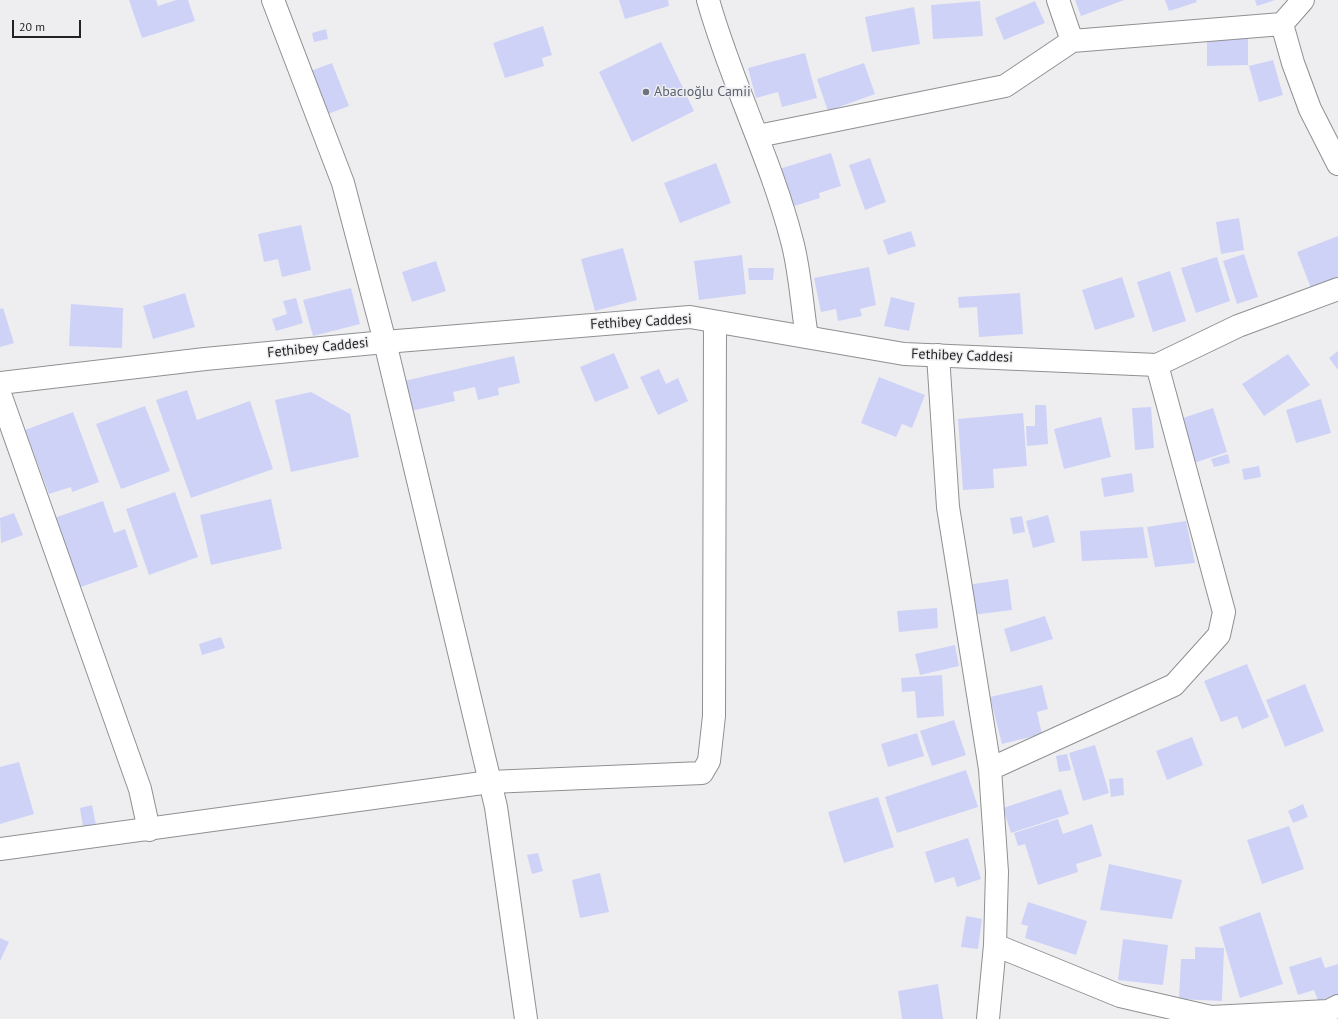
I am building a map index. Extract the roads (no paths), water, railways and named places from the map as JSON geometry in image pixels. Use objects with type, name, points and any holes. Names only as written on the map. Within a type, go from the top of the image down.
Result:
[{"type":"street","points":[[273,0],[343,183],[385,342],[496,807],[526,1019]]},
{"type":"street","points":[[708,0],[714,20],[758,136],[793,242],[807,337]]},
{"type":"street","points":[[1058,0],[1072,42]]},
{"type":"street","points":[[758,136],[1005,86],[1072,42],[1282,24],[1303,0]]},
{"type":"street","points":[[1282,24],[1310,109],[1338,164]]},
{"type":"street","name":"Fethibey Caddesi","points":[[0,383],[205,359],[385,342],[690,317],[904,354],[1157,365],[1238,326],[1338,289]]},
{"type":"street","points":[[0,849],[149,830],[490,782],[702,772],[709,761],[714,716],[715,322]]},
{"type":"street","points":[[938,355],[948,507],[990,769],[997,872],[995,945],[988,1019]]},
{"type":"street","points":[[990,769],[1174,684],[1219,635],[1224,612],[1157,365]]},
{"type":"street","points":[[0,394],[140,789],[149,830]]},
{"type":"street","points":[[995,945],[1120,996],[1211,1018],[1328,1011],[1338,1006]]},
{"type":"place","name":"Abacıoğlu Camii","points":[[646,92]]}]
